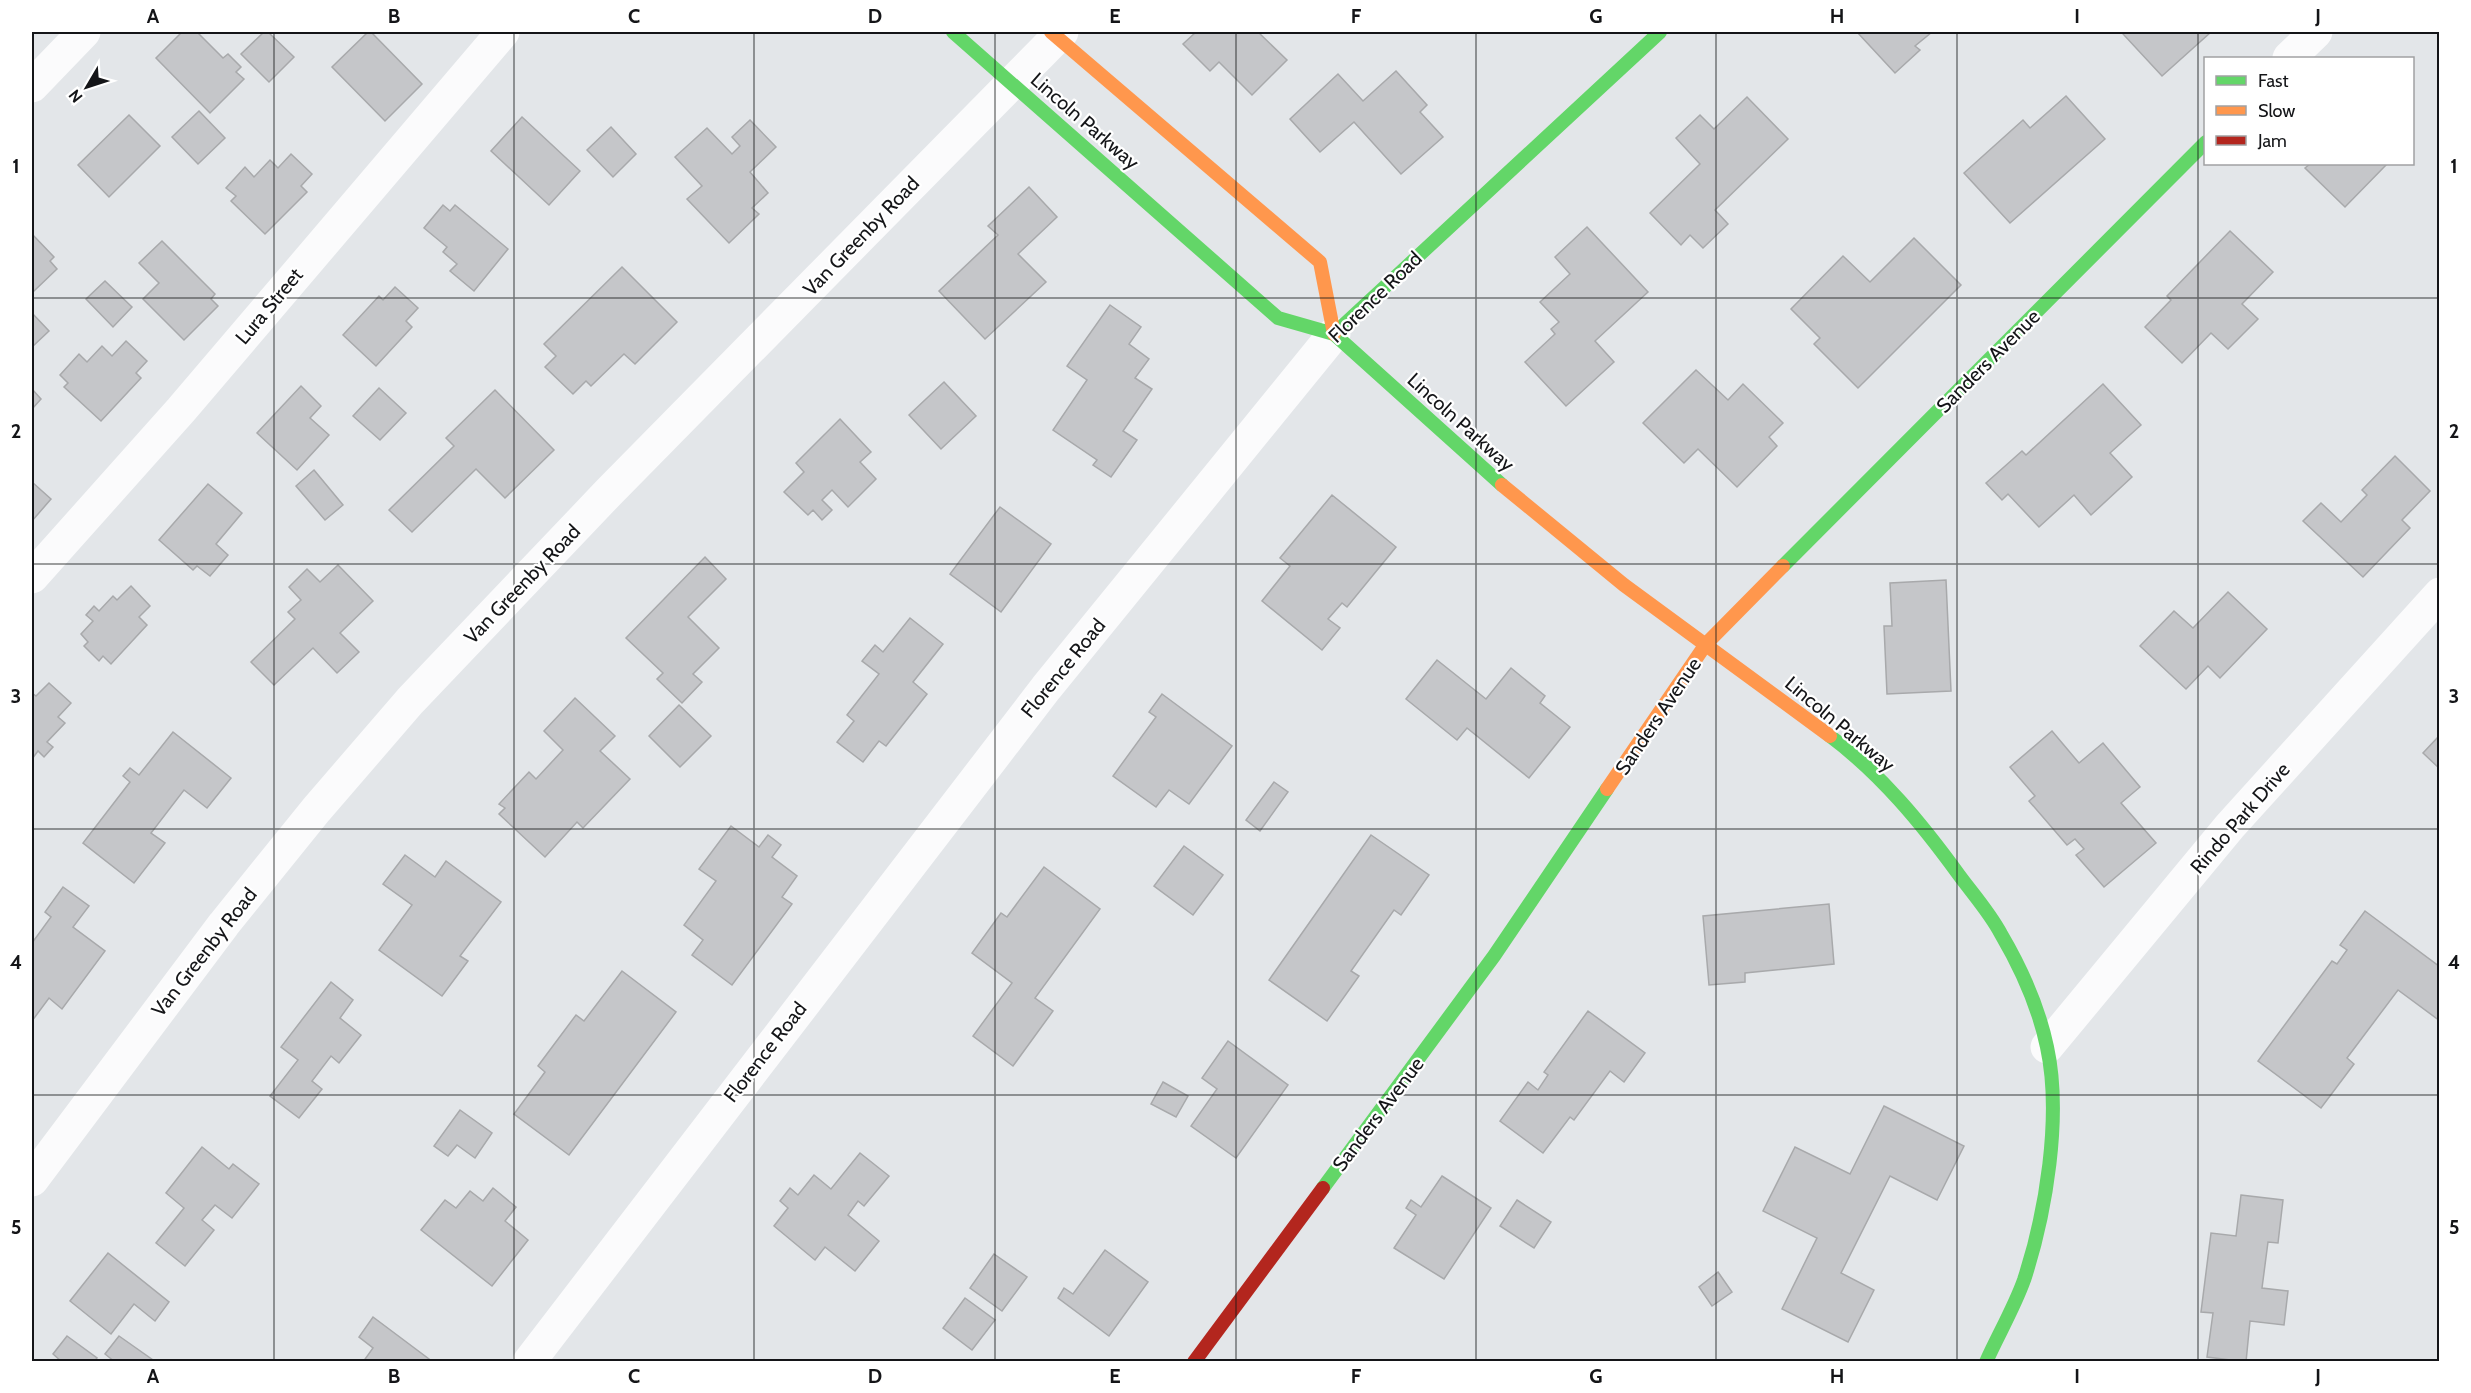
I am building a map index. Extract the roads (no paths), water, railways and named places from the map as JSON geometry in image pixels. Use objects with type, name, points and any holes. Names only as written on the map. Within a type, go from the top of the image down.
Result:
[{"type":"street","points":[[32,86],[84,32]]},
{"type":"street","name":"Lura Street","points":[[32,577],[189,401],[503,32]]},
{"type":"street","name":"Lincoln Parkway","points":[[953,32],[1278,318],[1334,334],[1519,501],[1624,585],[1847,749],[1892,792],[1939,848],[2001,933],[2031,997],[2047,1047],[2052,1085],[2052,1132],[2039,1228],[2023,1282],[1986,1362]]},
{"type":"street","name":"Florence Road","points":[[529,1362],[1046,688],[1334,334],[1660,32]]},
{"type":"street","points":[[2290,57],[2316,32]]},
{"type":"street","points":[[1056,33],[1320,262],[1334,334]]},
{"type":"street","name":"Van Greenby Road","points":[[32,1180],[224,924],[316,810],[410,702],[608,493],[1011,82],[1056,33]]},
{"type":"street","name":"Sanders Avenue","points":[[1194,1362],[1494,956],[1707,644],[2204,143]]},
{"type":"street","name":"Rindo Park Drive","points":[[2047,1047],[2230,826],[2439,594]]}]
